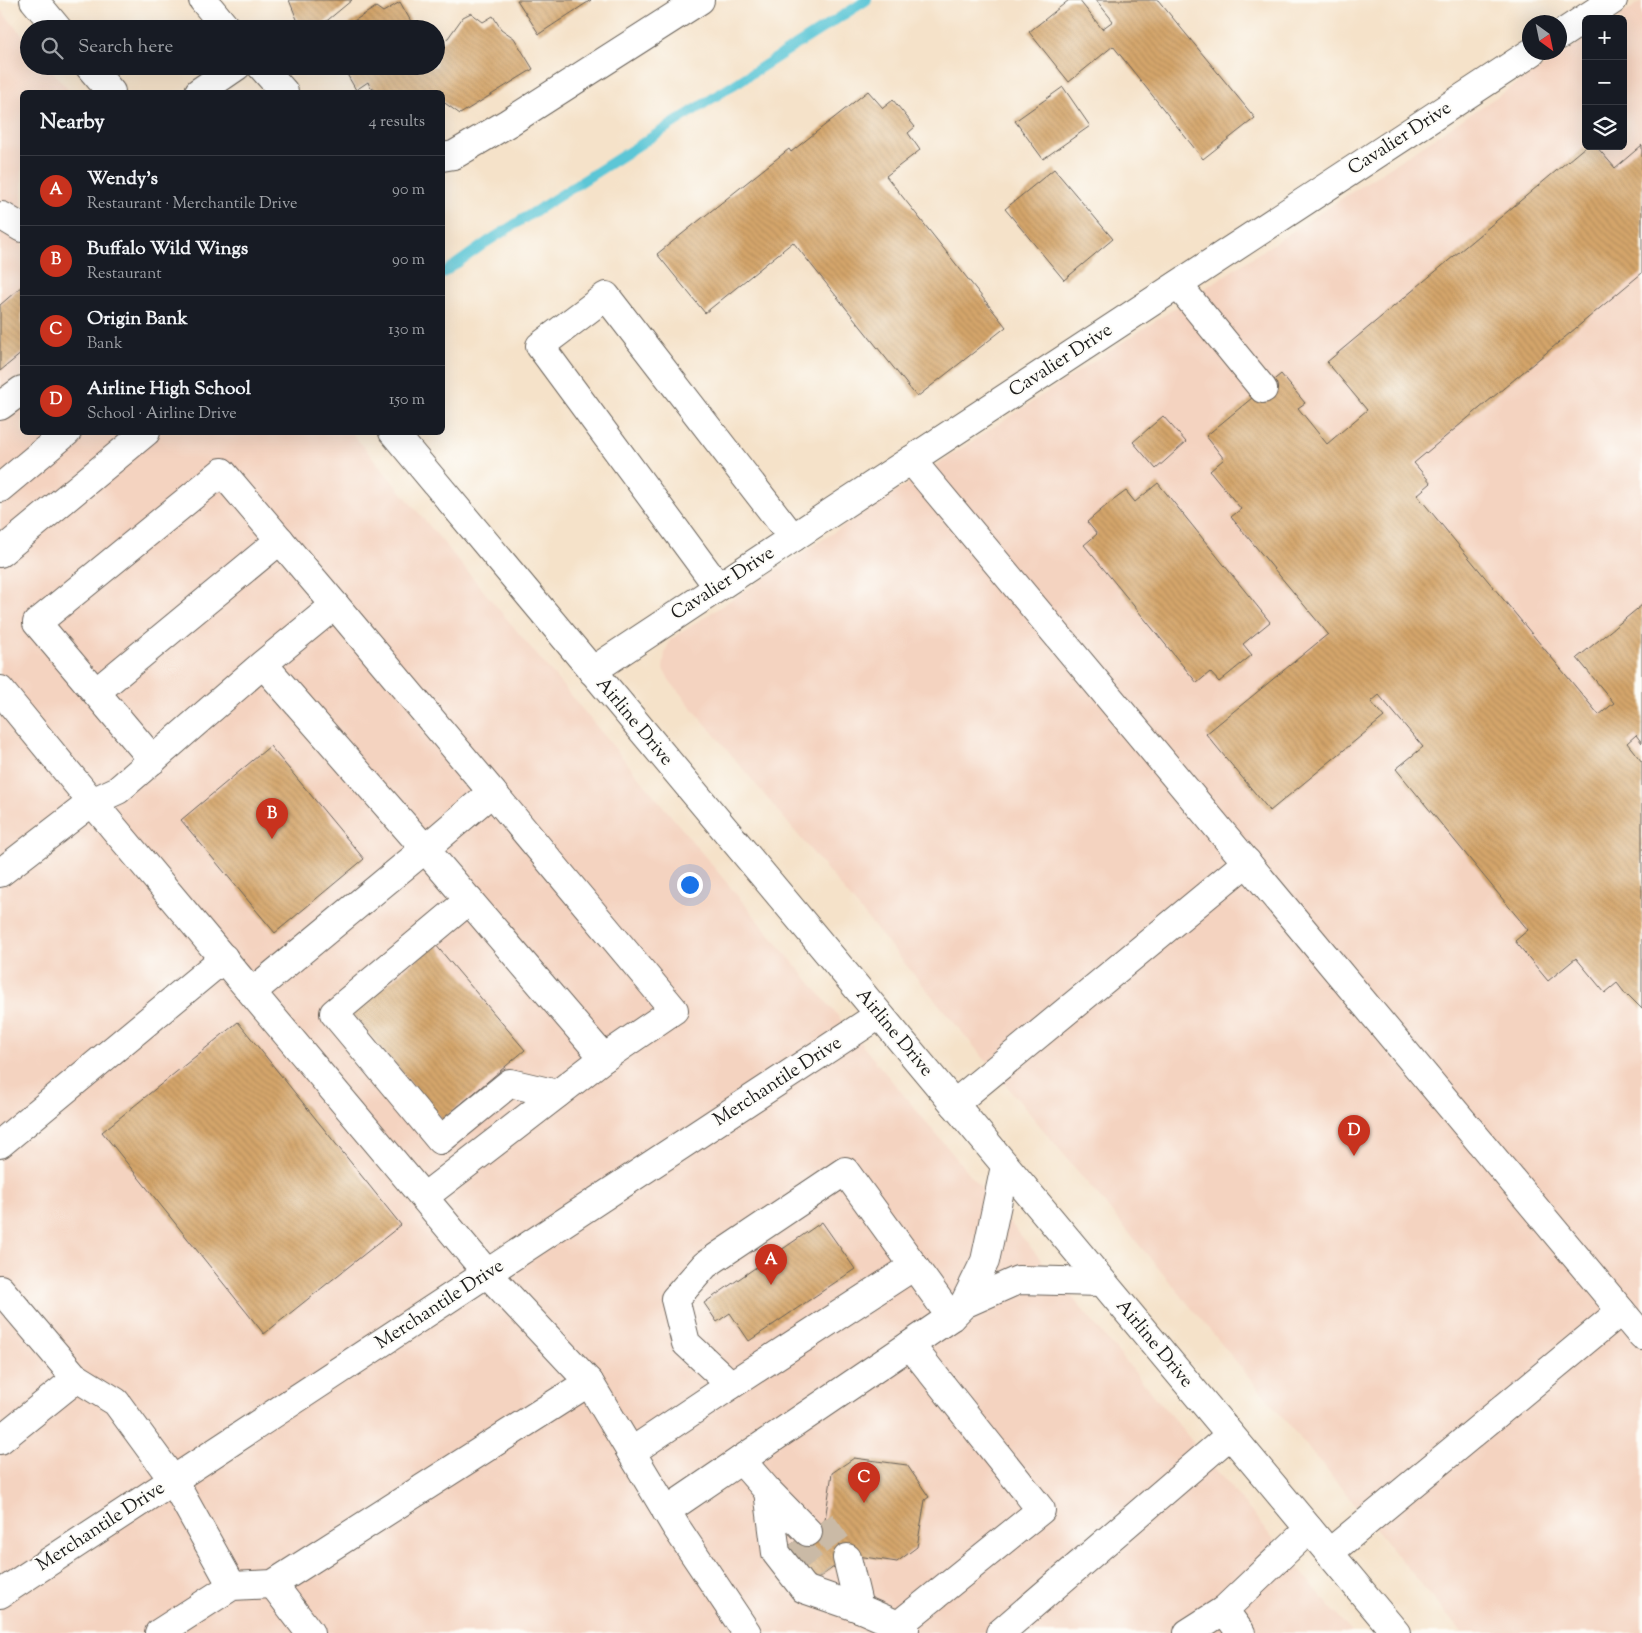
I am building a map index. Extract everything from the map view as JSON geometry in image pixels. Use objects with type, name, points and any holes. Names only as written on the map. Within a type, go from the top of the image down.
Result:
[{"type":"main road","points":[[34,0],[51,20]]},
{"type":"main road","points":[[203,0],[220,20]]},
{"type":"main road","points":[[445,156],[454,155],[508,123],[700,0]]},
{"type":"main road","points":[[1567,30],[1613,0]]},
{"type":"main road","name":"Cavalier Drive","points":[[592,672],[718,587],[1522,59]]},
{"type":"main road","points":[[97,75],[109,90]]},
{"type":"main road","points":[[202,90],[224,75]]},
{"type":"main road","points":[[268,75],[282,90]]},
{"type":"main road","points":[[1178,285],[1263,389]]},
{"type":"main road","points":[[718,587],[540,346],[606,296],[793,538]]},
{"type":"main road","points":[[0,406],[20,391]]},
{"type":"main road","points":[[0,488],[62,435]]},
{"type":"main road","points":[[0,553],[142,435]]},
{"type":"main road","name":"Airline Drive","points":[[395,435],[1396,1633]]},
{"type":"main road","points":[[911,460],[1642,1336]]},
{"type":"main road","points":[[153,760],[38,623],[222,472],[674,1010],[604,1058],[424,1198]]},
{"type":"main road","points":[[96,692],[280,540]]},
{"type":"main road","points":[[0,873],[92,802],[118,790],[335,605]]},
{"type":"main road","points":[[264,664],[604,1058]]},
{"type":"main road","points":[[0,690],[487,1274],[589,1382],[666,1511],[747,1633]]},
{"type":"main road","points":[[252,992],[492,792]]},
{"type":"main road","points":[[954,1104],[1247,862]]},
{"type":"main road","points":[[469,900],[334,1013],[440,1140],[510,1083],[557,1094]]},
{"type":"main road","points":[[0,1144],[224,958]]},
{"type":"main road","name":"Merchantile Drive","points":[[0,1594],[879,1015]]},
{"type":"main road","points":[[957,1311],[985,1262],[1005,1166]]},
{"type":"main road","points":[[731,1385],[686,1343],[675,1299],[704,1265],[845,1171],[914,1266],[957,1311]]},
{"type":"main road","points":[[631,1452],[914,1266]]},
{"type":"main road","points":[[666,1511],[957,1311],[1018,1280],[1102,1282]]},
{"type":"main road","points":[[0,1289],[77,1378],[116,1402],[173,1480],[232,1586]]},
{"type":"main road","points":[[1329,1553],[1621,1311]]},
{"type":"main road","points":[[768,1491],[776,1553],[804,1589],[859,1608],[904,1631],[906,1619],[1041,1510],[910,1345]]},
{"type":"main road","points":[[0,1440],[77,1378]]},
{"type":"main road","points":[[159,1633],[232,1586],[273,1584],[589,1382]]},
{"type":"main road","points":[[1000,1633],[1230,1435]]},
{"type":"main road","points":[[741,1460],[808,1532]]},
{"type":"main road","points":[[1188,1633],[1224,1610],[1309,1529]]},
{"type":"main road","points":[[834,1567],[859,1608]]},
{"type":"main road","points":[[273,1584],[310,1633]]},
{"type":"main road","points":[[1224,1610],[1241,1633]]},
{"type":"shaded area","points":[[1642,1],[1642,1633],[1462,1633],[669,680],[663,669],[665,653],[670,640],[1553,60],[1567,60],[1567,50],[1582,41],[1582,150],[1627,150],[1627,15],[1621,15]]},
{"type":"shaded area","points":[[0,9],[20,32],[20,75],[56,75],[68,90],[20,90],[20,435],[354,435],[1352,1633],[0,1633]]},
{"type":"building","points":[[289,0],[352,0],[328,20],[297,20]]},
{"type":"building","points":[[517,0],[591,0],[539,34]]},
{"type":"building","points":[[1069,0],[1079,0],[1102,29],[1113,21],[1096,0],[1158,0],[1255,118],[1203,159],[1113,46],[1069,82],[1029,32]]},
{"type":"building","points":[[400,2],[410,20],[355,20],[376,7],[383,12]]},
{"type":"building","points":[[471,13],[483,22],[493,16],[501,29],[514,38],[533,69],[460,114],[445,103],[445,90],[375,90],[370,87],[368,82],[356,90],[347,75],[445,75],[445,40],[463,17]]},
{"type":"building","points":[[1063,87],[1090,126],[1043,159],[1015,121]]},
{"type":"building","points":[[868,91],[883,108],[893,100],[915,127],[908,133],[920,150],[886,176],[1006,327],[917,397],[793,242],[705,313],[657,254],[789,149],[791,152]]},
{"type":"building","points":[[1642,145],[1642,273],[1414,463],[1431,483],[1417,495],[1599,715],[1614,703],[1577,658],[1642,605],[1642,743],[1636,735],[1627,743],[1642,762],[1642,1009],[1627,996],[1617,983],[1605,993],[1576,958],[1548,981],[1515,941],[1528,930],[1396,769],[1423,747],[1379,695],[1371,702],[1384,717],[1270,811],[1206,734],[1328,634],[1231,517],[1241,509],[1210,471],[1224,459],[1206,436],[1281,374],[1305,403],[1298,408],[1327,444],[1367,410],[1327,362],[1582,149],[1599,150],[1615,168]]},
{"type":"building","points":[[1054,169],[1113,239],[1064,280],[1005,209]]},
{"type":"building","points":[[20,288],[20,355],[0,371],[0,305]]},
{"type":"building","points":[[1163,416],[1186,442],[1156,469],[1133,442]]},
{"type":"building","points":[[1158,483],[1270,622],[1243,644],[1252,655],[1219,682],[1210,672],[1197,683],[1084,545],[1097,534],[1087,522],[1107,505],[1126,491],[1135,502]]},
{"type":"building","points":[[270,746],[364,859],[275,933],[181,820]]},
{"type":"building","points":[[435,944],[525,1050],[442,1120],[352,1014]]},
{"type":"building","points":[[238,1022],[401,1225],[264,1334],[102,1132]]},
{"type":"building","points":[[822,1222],[855,1269],[749,1341],[730,1313],[717,1322],[704,1303]]},
{"type":"building","points":[[854,1458],[907,1465],[929,1497],[925,1500],[917,1547],[897,1562],[851,1555],[814,1581],[789,1546],[825,1520],[832,1473]]},
{"type":"waterway","points":[[445,272],[487,242],[867,0]]},
{"type":"tunnel","points":[[821,1522],[847,1558]]},
{"type":"tunnel","points":[[794,1542],[820,1577]]},
{"type":"place","name":"Buffalo Wild Wings","points":[[272,839]]},
{"type":"place","name":"Airline High School","points":[[1354,1156]]},
{"type":"place","name":"Wendy's","points":[[771,1285]]},
{"type":"place","name":"Origin Bank","points":[[864,1503]]}]
